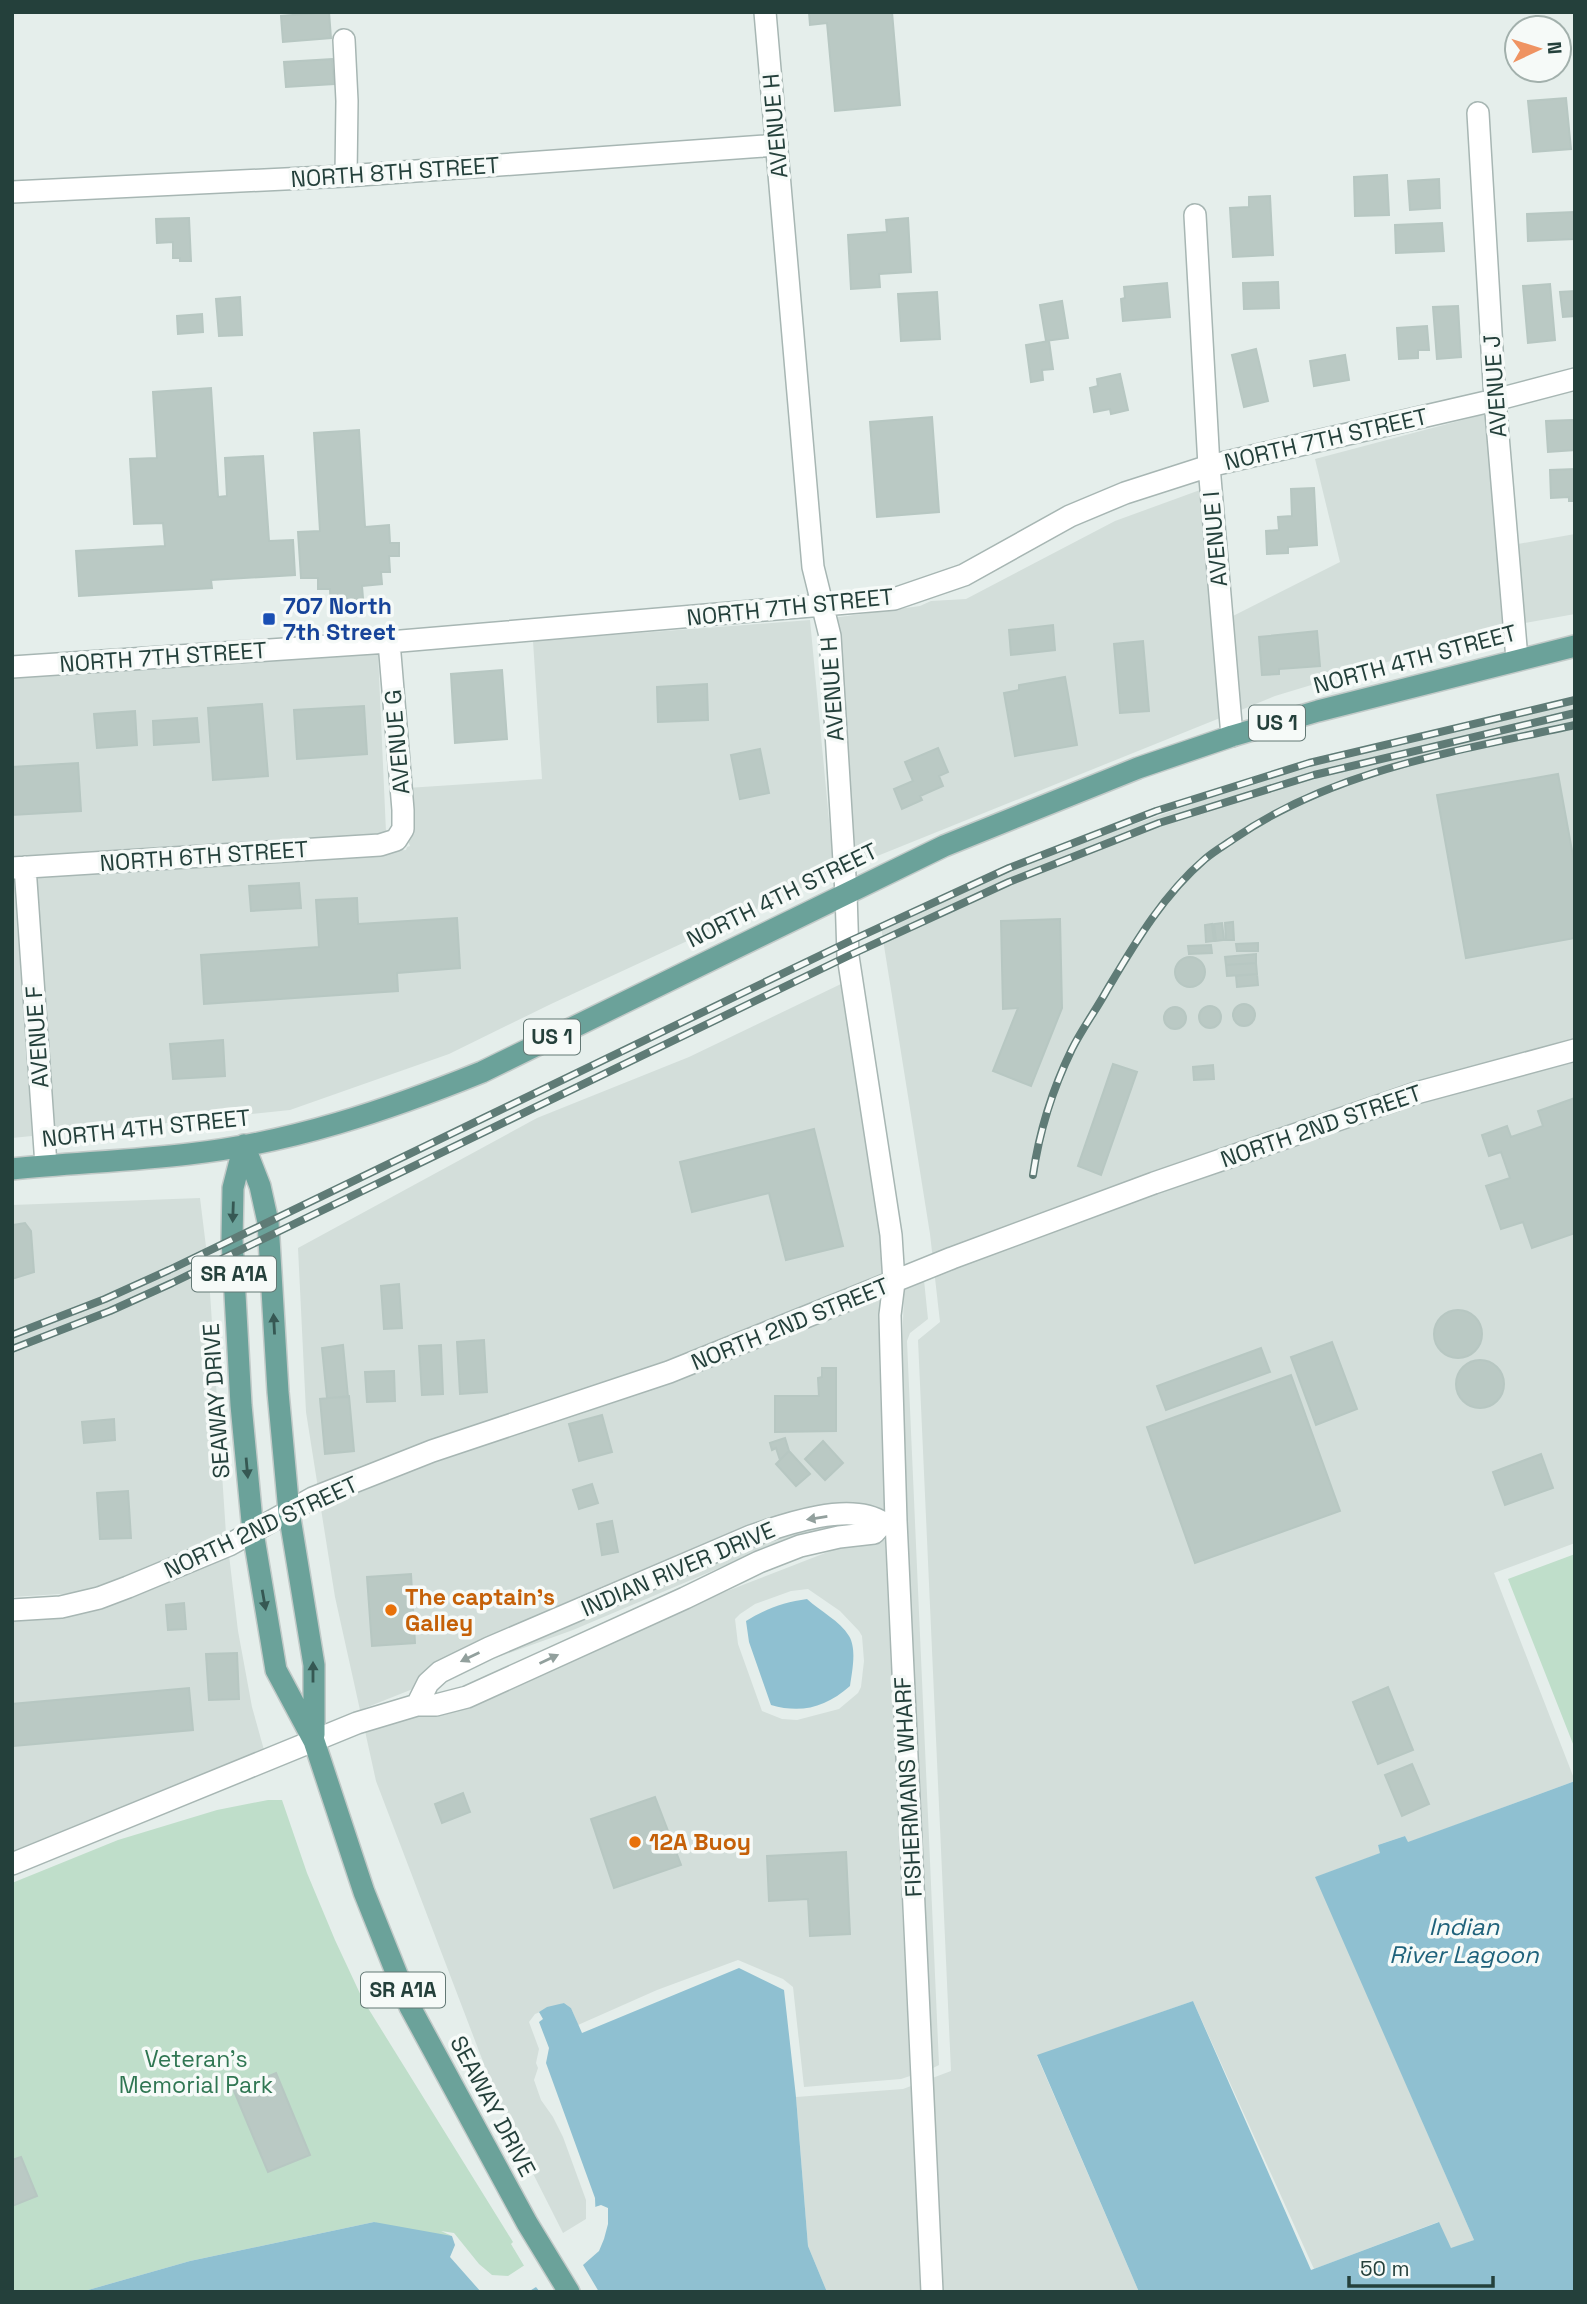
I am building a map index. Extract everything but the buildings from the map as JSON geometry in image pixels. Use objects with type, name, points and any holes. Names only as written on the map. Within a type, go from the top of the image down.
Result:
[{"type":"main road","name":"NORTH 4TH STREET","points":[[12,1168],[189,1154],[244,1146],[290,1137],[418,1098],[482,1072],[944,846],[1138,768],[1232,736],[1517,659],[1575,646]]},
{"type":"main road","name":"SEAWAY DRIVE","points":[[244,1146],[260,1186],[268,1222],[278,1392],[289,1512],[314,1665],[314,1741]]},
{"type":"main road","name":"SEAWAY DRIVE","points":[[244,1146],[233,1188],[232,1239],[241,1405],[253,1532],[276,1670],[314,1741],[365,1892],[410,2007],[527,2223],[569,2292]]},
{"type":"street","name":"AVENUE H","points":[[765,12],[813,567],[830,636],[848,956],[891,1235],[894,1282]]},
{"type":"street","points":[[344,40],[346,176]]},
{"type":"street","name":"AVENUE J","points":[[1478,113],[1495,400],[1517,659]]},
{"type":"street","name":"NORTH 8TH STREET","points":[[12,192],[346,176],[777,145]]},
{"type":"street","name":"AVENUE I","points":[[1195,215],[1209,466],[1232,736]]},
{"type":"street","name":"NORTH 7TH STREET","points":[[12,667],[388,642],[894,599],[964,575],[1070,516],[1125,493],[1209,466],[1575,379]]},
{"type":"street","name":"AVENUE G","points":[[388,642],[403,810],[402,829],[396,840]]},
{"type":"street","name":"NORTH 6TH STREET","points":[[18,868],[380,845],[396,840]]},
{"type":"street","name":"AVENUE F","points":[[18,868],[46,1165]]},
{"type":"street","name":"NORTH 2ND STREET","points":[[12,1610],[61,1607],[99,1598],[194,1561],[322,1494],[432,1451],[669,1372],[894,1282],[1154,1183],[1416,1093],[1575,1050]]},
{"type":"street","name":"FISHERMANS WHARF","points":[[894,1282],[890,1315],[889,1522],[932,2292]]},
{"type":"street","name":"INDIAN RIVER DRIVE","points":[[417,1705],[428,1683],[440,1672],[489,1648],[751,1536],[791,1522],[836,1515],[872,1515],[889,1522]]},
{"type":"street","name":"INDIAN RIVER DRIVE","points":[[12,1864],[357,1723],[417,1705],[436,1705],[467,1697],[759,1562],[800,1546],[839,1537],[874,1533],[889,1522]]},
{"type":"shaded area","points":[[1485,414],[1503,627],[1275,696],[1241,710],[1233,616],[1340,562],[1315,459]]},
{"type":"shaded area","points":[[1200,490],[1220,718],[855,865],[832,618],[920,606],[931,601],[966,599],[1115,521]]},
{"type":"shaded area","points":[[1575,534],[1575,614],[1525,623],[1518,544]]},
{"type":"shaded area","points":[[810,620],[834,873],[449,1054],[290,1110],[55,1135],[36,877],[406,850],[410,846],[407,838],[407,788],[542,779],[533,641]]},
{"type":"shaded area","points":[[378,653],[386,832],[378,835],[12,858],[12,677]]},
{"type":"shaded area","points":[[1575,700],[1575,1543],[1494,1573],[1575,1781],[1407,1843],[1405,1836],[1378,1845],[1381,1853],[1316,1877],[1474,2240],[1451,2249],[1438,2222],[1314,2269],[1193,2001],[1037,2056],[1139,2292],[827,2292],[808,2246],[796,2097],[903,2089],[951,2071],[918,1340],[940,1322],[930,1234],[881,927],[1009,868],[1309,763]]},
{"type":"shaded area","points":[[12,878],[32,1136],[12,1138]]},
{"type":"shaded area","points":[[841,984],[880,1236],[882,1276],[665,1363],[428,1441],[318,1488],[306,1412],[298,1248],[537,1118],[689,1057]]},
{"type":"shaded area","points":[[200,1198],[208,1263],[226,1534],[114,1583],[77,1593],[12,1597],[12,1205]]},
{"type":"shaded area","points":[[924,1280],[928,1319],[910,1333],[907,1341],[939,2065],[933,2068],[907,1536],[902,1353],[904,1291],[905,1288]]},
{"type":"shaded area","points":[[881,1298],[879,1354],[885,1520],[797,1535],[573,1630],[360,1710],[335,1597],[321,1509],[436,1460],[673,1381]]},
{"type":"shaded area","points":[[885,1540],[910,2076],[804,2087],[793,1987],[783,1979],[738,1960],[657,1990],[578,2025],[571,2008],[564,2003],[535,2014],[529,2022],[539,2049],[534,2080],[541,2100],[563,2137],[586,2200],[586,2219],[563,2233],[503,2114],[376,1781],[365,1731],[838,1548]],"holes":[[[808,1589],[840,1611],[862,1636],[864,1661],[858,1693],[839,1709],[797,1720],[782,1719],[762,1711],[738,1644],[735,1619],[755,1604],[791,1591]]]},
{"type":"shaded area","points":[[229,1555],[238,1631],[252,1707],[264,1750],[12,1853],[12,1617],[80,1612],[123,1601]]},
{"type":"green space","points":[[1575,1554],[1575,1749],[1508,1579]]},
{"type":"green space","name":"Veteran's Memorial Park","points":[[268,1800],[282,1800],[307,1873],[363,2000],[513,2242],[511,2244],[526,2269],[509,2280],[491,2279],[374,2222],[190,2261],[81,2292],[12,2292],[12,1883],[118,1840],[217,1810]]},
{"type":"water","points":[[807,1599],[849,1636],[853,1654],[850,1686],[832,1699],[813,1707],[793,1709],[771,1705],[749,1642],[746,1621],[775,1607]]},
{"type":"water","name":"Indian River Lagoon","points":[[1575,1781],[1575,2292],[1139,2292],[1037,2055],[1193,2001],[1311,2270],[1439,2222],[1451,2248],[1474,2240],[1315,1877],[1380,1853],[1378,1845],[1405,1836],[1408,1842]]},
{"type":"water","points":[[739,1968],[784,1990],[808,2246],[827,2292],[81,2292],[190,2261],[374,2222],[452,2236],[490,2279],[510,2280],[596,2222],[595,2198],[546,2063],[549,2048],[539,2022],[543,2019],[539,2012],[564,2003],[571,2008],[582,2033]]},
{"type":"pier","points":[[601,2205],[608,2208],[604,2239],[599,2251],[583,2265],[599,2292],[540,2292],[536,2287],[528,2292],[481,2292],[450,2257],[455,2245],[452,2236],[441,2231],[454,2233],[479,2264],[492,2275],[508,2276],[592,2221],[592,2208]]},
{"type":"railway","points":[[12,1335],[105,1299],[169,1270],[848,942],[1009,868],[1156,811],[1309,763],[1575,700]]},
{"type":"railway","points":[[12,1349],[110,1311],[172,1283],[848,956],[1009,882],[1159,823],[1314,775],[1575,713]]},
{"type":"railway","points":[[1033,1175],[1048,1111],[1076,1042],[1151,920],[1176,888],[1208,856],[1274,814],[1356,779],[1443,754],[1575,725]]},
{"type":"place","name":"707 North 7th Street","points":[[269,619]]},
{"type":"place","name":"The captain's Galley","points":[[391,1610]]},
{"type":"place","name":"12A Buoy","points":[[635,1842]]}]
